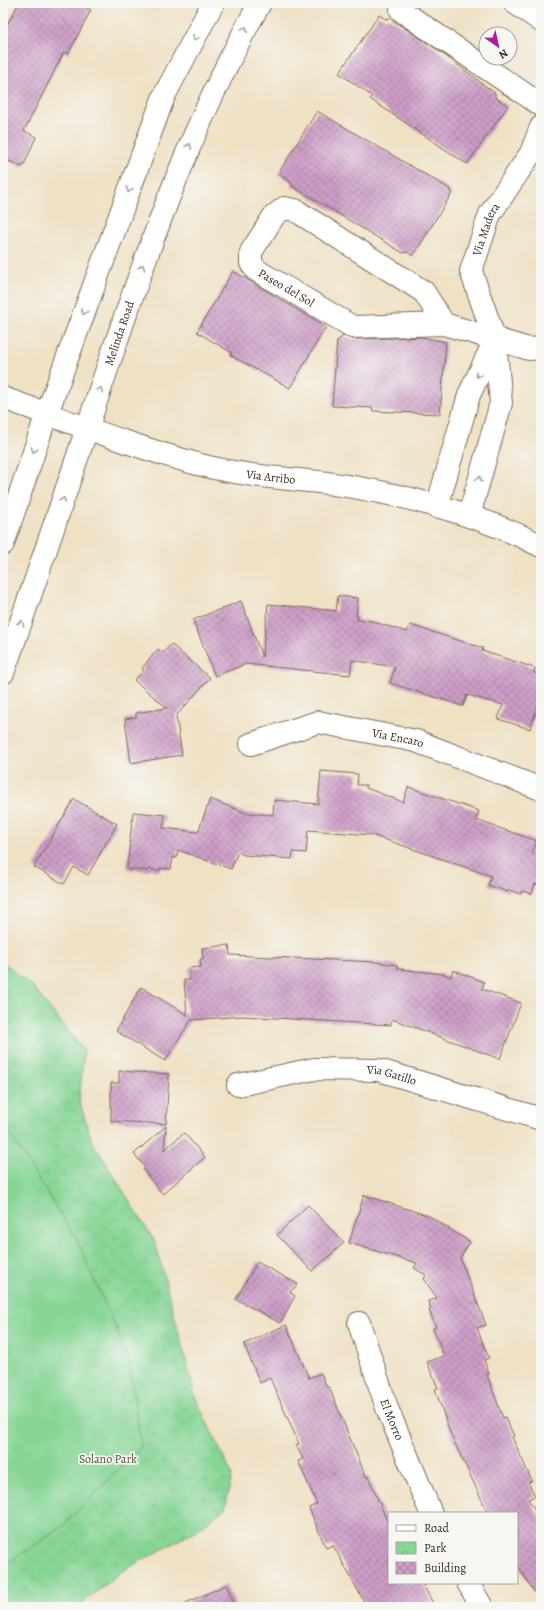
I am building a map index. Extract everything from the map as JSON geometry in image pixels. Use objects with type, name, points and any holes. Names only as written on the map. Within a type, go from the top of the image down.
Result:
[{"type":"street","points":[[3,544],[46,413],[164,96],[213,3]]},
{"type":"street","name":"Melinda Road","points":[[3,673],[137,282],[184,158],[229,59],[260,3]]},
{"type":"street","points":[[401,3],[401,10],[406,14],[541,105]]},
{"type":"street","points":[[515,3],[541,21]]},
{"type":"street","name":"Via Madera","points":[[469,516],[501,402],[495,340],[471,271],[490,214],[531,152],[541,126]]},
{"type":"street","name":"Paseo del Sol","points":[[444,324],[424,292],[295,210],[284,208],[274,216],[251,252],[251,263],[256,270],[353,327],[444,324],[529,349],[541,348]]},
{"type":"street","points":[[436,507],[469,395],[495,340]]},
{"type":"street","name":"Via Arribo","points":[[3,398],[201,465],[261,477],[335,485],[396,496],[469,516],[541,546]]},
{"type":"street","name":"Via Encaro","points":[[251,744],[318,722],[416,741],[541,789]]},
{"type":"street","name":"Via Gatillo","points":[[238,1085],[314,1070],[379,1070],[541,1119]]},
{"type":"street","name":"El Morro","points":[[359,1323],[388,1408],[431,1512]]},
{"type":"street","points":[[469,1584],[482,1607]]},
{"type":"green space","name":"Solano Park","points":[[3,962],[32,986],[84,1051],[79,1101],[92,1141],[155,1242],[196,1399],[232,1475],[225,1508],[197,1530],[119,1573],[77,1607],[3,1607]]},
{"type":"green space","points":[[5,1126],[77,1240],[129,1359],[141,1447],[62,1527],[3,1566],[3,1128]]},
{"type":"building","points":[[19,3],[77,3],[91,10],[68,54],[64,52],[24,131],[36,137],[23,167],[9,161],[3,173],[3,32]]},
{"type":"building","points":[[379,15],[386,19],[389,18],[432,46],[495,93],[495,97],[508,106],[467,164],[370,99],[372,96],[339,73]]},
{"type":"building","points":[[317,111],[450,189],[449,191],[452,193],[413,256],[407,252],[403,253],[292,186],[291,182],[278,174]]},
{"type":"building","points":[[233,271],[326,327],[290,388],[230,355],[232,353],[197,332]]},
{"type":"building","points":[[343,336],[353,339],[422,337],[446,342],[440,414],[372,411],[373,408],[332,406],[337,341]]},
{"type":"building","points":[[338,596],[358,598],[357,620],[371,621],[407,632],[410,625],[483,648],[482,651],[535,668],[534,673],[541,675],[541,695],[530,729],[498,719],[503,705],[467,695],[463,706],[390,683],[395,667],[352,660],[350,675],[246,664],[215,676],[193,620],[241,601],[262,657],[268,604],[336,611]]},
{"type":"building","points":[[171,644],[210,678],[176,716],[182,755],[131,763],[125,719],[136,717],[136,713],[167,708],[134,680],[144,670],[142,668],[158,649],[163,653]]},
{"type":"building","points":[[321,771],[358,774],[357,785],[366,785],[366,788],[403,802],[408,787],[479,811],[476,820],[537,841],[532,853],[541,856],[541,885],[535,884],[532,894],[522,891],[521,894],[509,890],[508,892],[488,885],[491,876],[372,835],[308,830],[306,853],[293,852],[292,859],[244,855],[238,852],[231,869],[178,850],[177,858],[173,857],[171,869],[160,868],[160,871],[148,869],[148,871],[127,869],[133,812],[165,815],[163,828],[198,832],[210,799],[246,813],[273,815],[274,800],[318,804]]},
{"type":"building","points":[[74,799],[117,824],[88,875],[74,867],[64,884],[34,867]]},
{"type":"building","points":[[229,945],[230,955],[376,962],[397,965],[398,969],[444,974],[451,977],[453,970],[484,982],[482,989],[521,1003],[500,1059],[392,1019],[391,1025],[242,1016],[191,1020],[165,1061],[116,1031],[141,987],[187,1015],[184,980],[190,980],[189,968],[201,967],[200,959],[203,959],[202,948]]},
{"type":"building","points":[[119,1071],[169,1074],[166,1124],[111,1121],[111,1083],[119,1083]]},
{"type":"building","points":[[166,1126],[164,1150],[184,1133],[205,1157],[163,1194],[150,1179],[143,1169],[145,1167],[134,1154]]},
{"type":"building","points":[[364,1195],[429,1216],[470,1242],[460,1258],[486,1325],[477,1328],[489,1358],[484,1360],[489,1374],[487,1375],[503,1418],[505,1417],[514,1436],[512,1437],[532,1481],[528,1482],[535,1496],[528,1499],[541,1519],[541,1603],[518,1566],[518,1512],[488,1512],[451,1435],[435,1389],[438,1388],[427,1362],[444,1356],[433,1328],[436,1327],[429,1310],[431,1309],[428,1301],[437,1298],[424,1279],[426,1275],[414,1268],[417,1263],[349,1243]]},
{"type":"building","points":[[308,1205],[344,1243],[312,1271],[277,1235]]},
{"type":"building","points":[[257,1262],[298,1284],[290,1292],[295,1296],[280,1323],[236,1299]]},
{"type":"building","points":[[286,1325],[309,1378],[321,1373],[327,1388],[329,1387],[366,1477],[368,1476],[388,1524],[388,1584],[423,1584],[435,1607],[367,1607],[333,1545],[326,1548],[309,1508],[317,1504],[298,1461],[303,1459],[296,1445],[299,1444],[270,1378],[260,1383],[244,1344]]},
{"type":"building","points":[[226,1585],[236,1607],[177,1607]]}]
